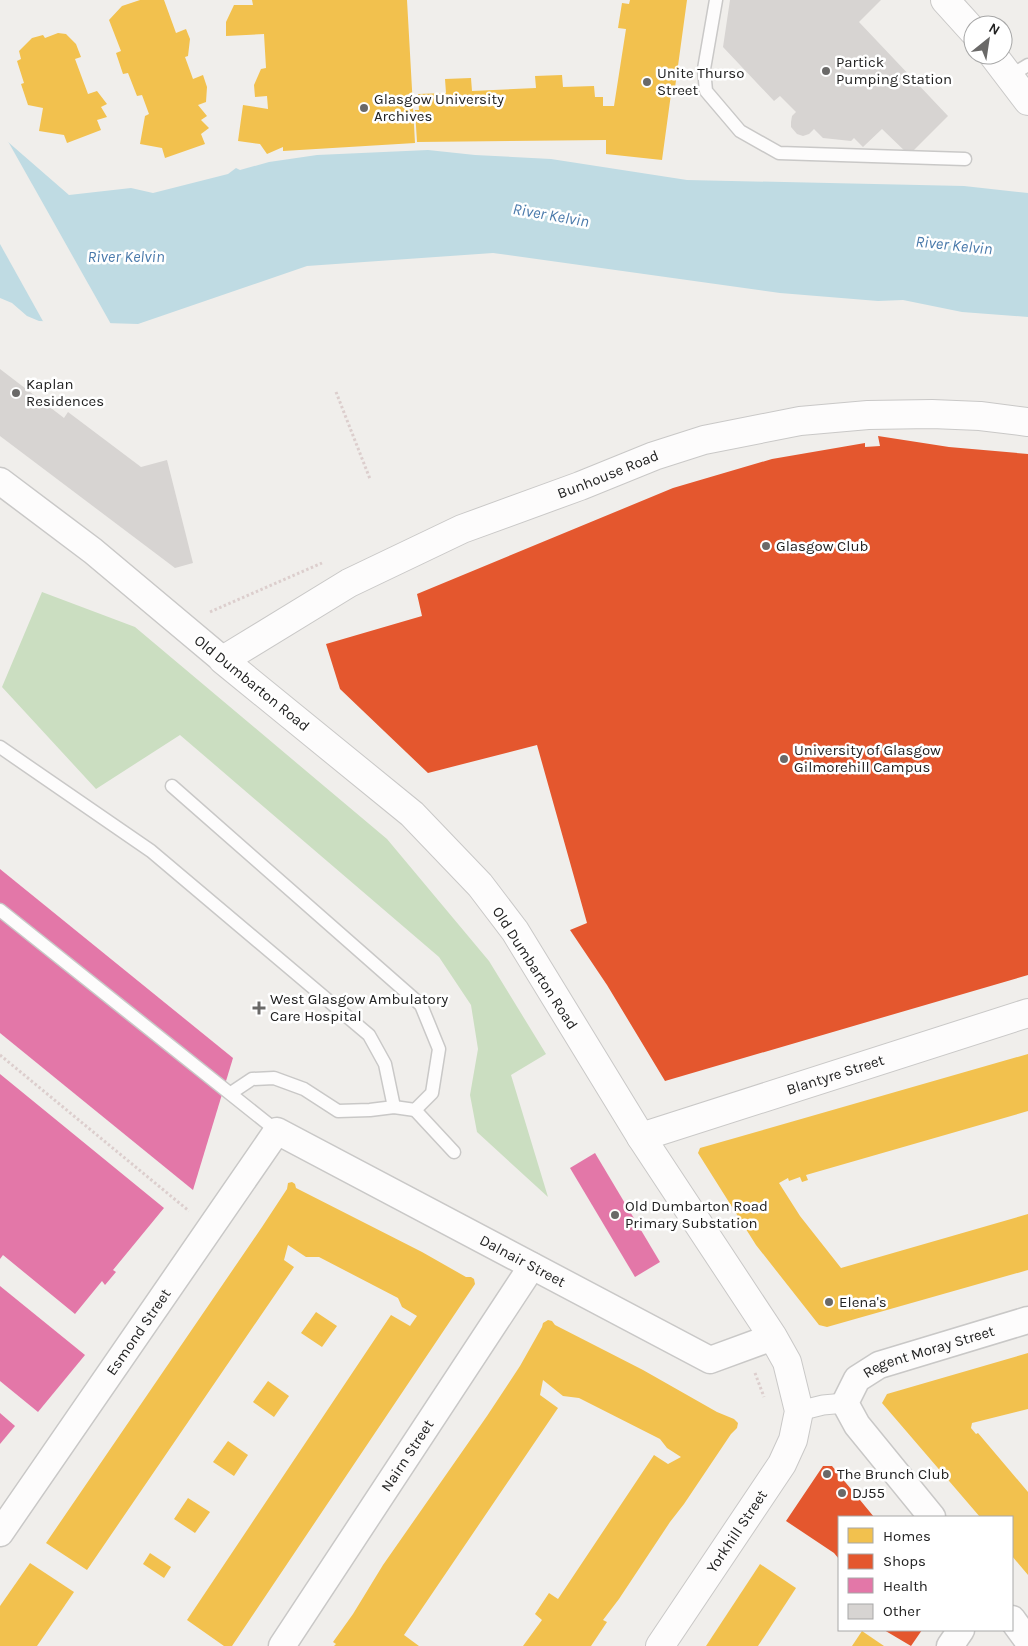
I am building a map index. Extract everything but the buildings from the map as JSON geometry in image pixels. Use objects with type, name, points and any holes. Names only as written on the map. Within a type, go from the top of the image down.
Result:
[{"type":"street","points":[[944,0],[963,20]]},
{"type":"street","points":[[1019,71],[1028,101]]},
{"type":"street","name":"Bunhouse Road","points":[[223,660],[349,583],[462,529],[580,486],[654,456],[704,440],[761,427],[800,421],[868,415],[932,414],[980,416],[1028,422]]},
{"type":"street","name":"Old Dumbarton Road","points":[[0,481],[93,551],[412,814],[480,885],[515,931],[641,1137],[773,1337],[787,1362],[798,1411]]},
{"type":"street","name":"Blantyre Street","points":[[641,1137],[1028,1013]]},
{"type":"street","name":"Esmond Street","points":[[0,1533],[277,1131]]},
{"type":"street","name":"Dalnair Street","points":[[277,1131],[710,1360],[773,1337]]},
{"type":"street","name":"Nairn Street","points":[[282,1646],[532,1266]]},
{"type":"street","name":"Regent Moray Street","points":[[845,1403],[857,1379],[879,1365],[1028,1320]]},
{"type":"street","points":[[798,1411],[823,1405],[845,1403],[857,1425],[931,1516]]},
{"type":"street","name":"Yorkhill Street","points":[[660,1646],[782,1464],[793,1440],[798,1411]]},
{"type":"street","points":[[1013,1619],[1028,1641]]},
{"type":"street","points":[[950,1646],[960,1631]]},
{"type":"lane","points":[[716,0],[704,69],[706,91],[740,131],[779,153],[964,159]]},
{"type":"lane","points":[[0,747],[151,851],[369,1035],[385,1064],[394,1107]]},
{"type":"lane","points":[[172,786],[421,1005],[439,1049],[432,1093],[415,1110]]},
{"type":"lane","points":[[0,910],[277,1131]]},
{"type":"lane","points":[[230,1093],[252,1079],[274,1078],[304,1089],[338,1110],[370,1110],[394,1107],[415,1110],[454,1152]]},
{"type":"path","points":[[336,392],[370,479]]},
{"type":"path","points":[[0,1055],[210,1229]]},
{"type":"path","points":[[745,1347],[769,1412],[798,1411]]},
{"type":"green space","points":[[42,592],[135,627],[387,839],[489,961],[546,1054],[511,1075],[548,1197],[477,1132],[470,1095],[478,1049],[471,1005],[439,957],[180,735],[96,789],[2,687]]},
{"type":"water","name":"River Kelvin","points":[[0,135],[69,195],[131,188],[153,193],[228,174],[236,168],[240,170],[269,162],[317,155],[428,150],[475,155],[551,159],[687,180],[964,186],[1028,193],[1028,317],[962,312],[903,300],[878,301],[780,293],[493,253],[307,266],[138,324],[39,321],[27,316],[12,303],[0,298]]},
{"type":"pier","points":[[0,132],[5,136],[112,326],[44,323],[0,244]]},
{"type":"place","name":"Partick Pumping Station","points":[[826,71]]},
{"type":"place","name":"Unite Thurso Street","points":[[647,82]]},
{"type":"place","name":"Glasgow University Archives","points":[[364,108]]},
{"type":"place","name":"Kaplan Residences","points":[[16,393]]},
{"type":"place","name":"Glasgow Club","points":[[766,546]]},
{"type":"place","name":"University of Glasgow Gilmorehill Campus","points":[[784,759]]},
{"type":"place","name":"West Glasgow Ambulatory Care Hospital","points":[[259,1008]]},
{"type":"place","name":"Old Dumbarton Road Primary Substation","points":[[615,1215]]},
{"type":"place","name":"Elena's","points":[[829,1302]]},
{"type":"place","name":"The Brunch Club","points":[[827,1474]]},
{"type":"place","name":"DJ55","points":[[842,1493]]}]
